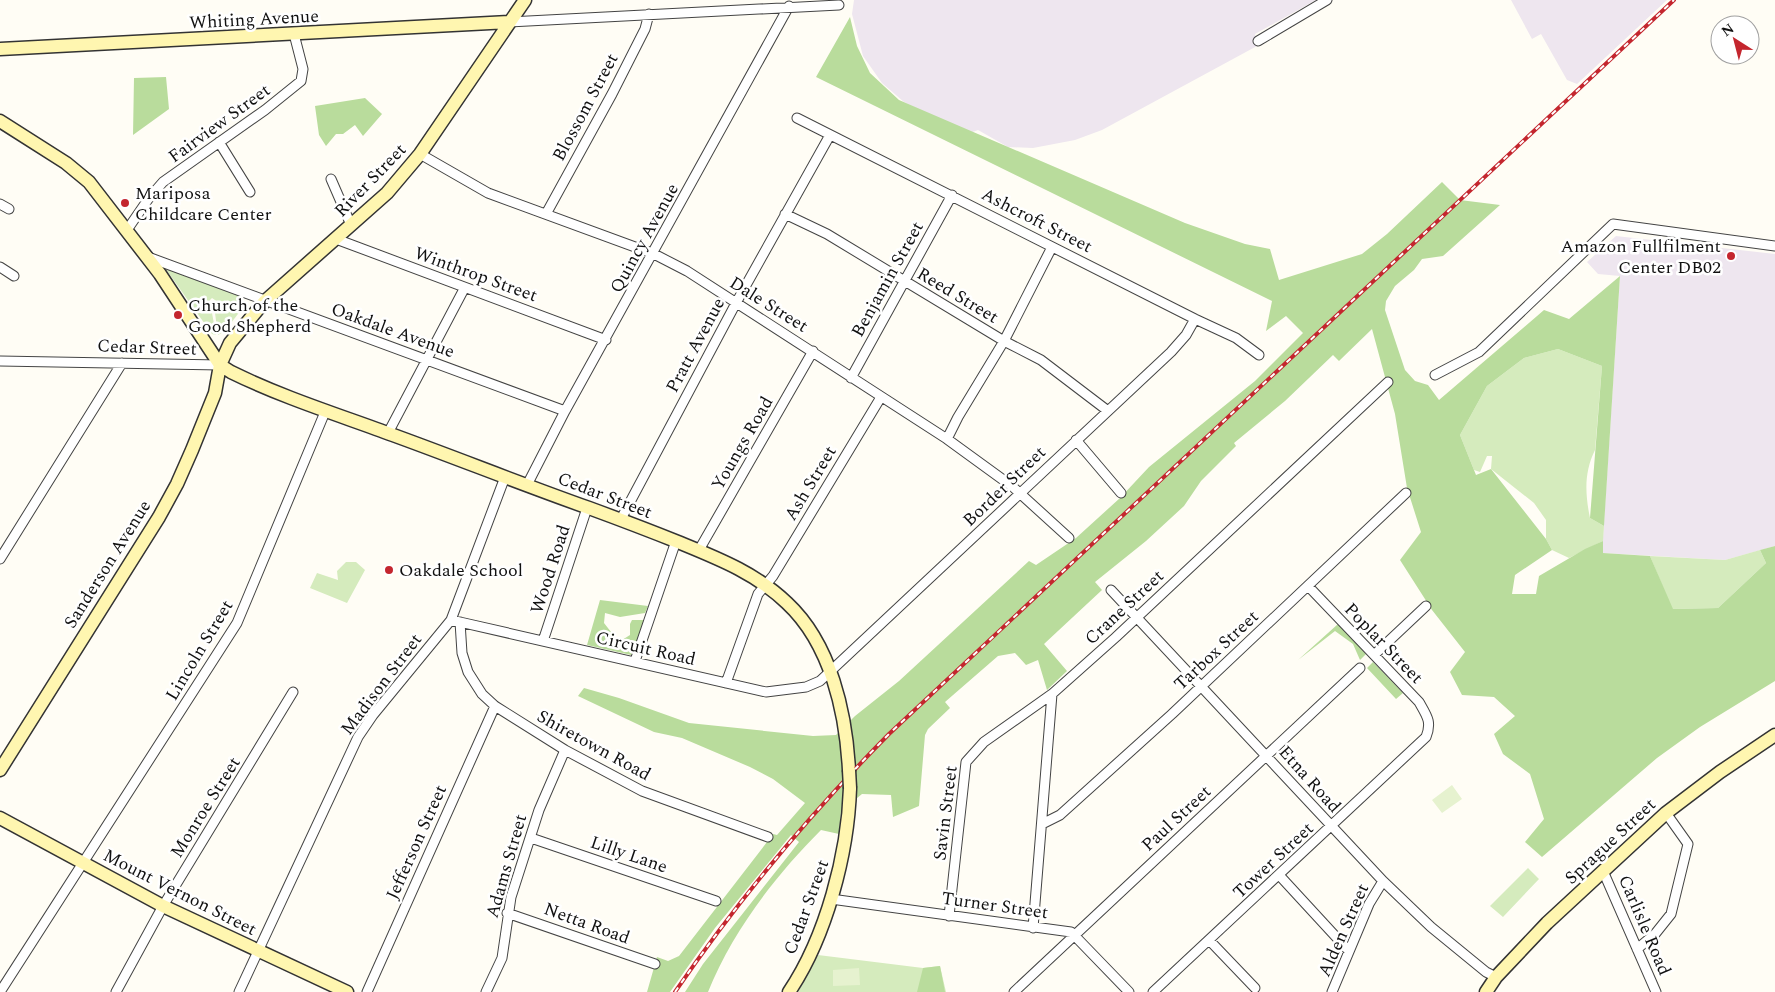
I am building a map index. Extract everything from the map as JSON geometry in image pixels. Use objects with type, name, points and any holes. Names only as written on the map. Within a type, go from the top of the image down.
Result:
[{"type":"street","name":"River Street","points":[[220,365],[230,342],[264,302],[387,193],[420,154],[525,0]]},
{"type":"street","points":[[1258,41],[1327,0]]},
{"type":"street","points":[[509,22],[789,6],[839,5]]},
{"type":"street","name":"Quincy Avenue","points":[[527,485],[565,411],[654,254],[789,6]]},
{"type":"street","name":"Blossom Street","points":[[546,214],[612,94],[645,29],[649,14]]},
{"type":"street","name":"Whiting Avenue","points":[[0,49],[509,22]]},
{"type":"street","name":"Fairview Street","points":[[128,230],[159,186],[301,81],[303,69],[294,34]]},
{"type":"street","name":"Ashcroft Street","points":[[797,118],[1195,319],[1218,327],[1259,355]]},
{"type":"street","points":[[0,121],[80,172],[128,230],[220,365]]},
{"type":"street","name":"Pratt Avenue","points":[[621,519],[736,303],[830,135]]},
{"type":"street","points":[[219,142],[250,192]]},
{"type":"street","name":"Dale Street","points":[[420,154],[488,192],[654,254],[687,271],[947,439],[1021,494],[1069,538]]},
{"type":"street","points":[[331,179],[351,225]]},
{"type":"street","name":"Benjamin Street","points":[[851,378],[952,195]]},
{"type":"street","points":[[0,204],[9,209]]},
{"type":"street","name":"Reed Street","points":[[785,214],[827,234],[1004,342],[1041,360],[1108,411]]},
{"type":"street","points":[[1435,375],[1479,352],[1614,224],[1775,246]]},
{"type":"street","name":"Winthrop Street","points":[[336,239],[464,289],[606,340]]},
{"type":"street","points":[[947,439],[958,417],[1004,342],[1052,247]]},
{"type":"street","name":"Oakdale Avenue","points":[[147,257],[264,302],[565,411]]},
{"type":"street","points":[[0,267],[14,276]]},
{"type":"street","points":[[388,433],[464,289]]},
{"type":"street","name":"Border Street","points":[[830,673],[872,631],[1171,352],[1186,336],[1195,319]]},
{"type":"street","name":"Youngs Road","points":[[699,550],[812,351]]},
{"type":"street","name":"Cedar Street","points":[[0,361],[220,365],[248,380],[325,412],[388,433],[621,519],[699,550],[730,563],[765,584],[788,604],[805,624],[830,673],[843,720],[849,770],[850,788],[845,846],[831,899],[815,941],[789,992]]},
{"type":"street","points":[[0,559],[122,363]]},
{"type":"street","name":"Sanderson Avenue","points":[[0,770],[159,517],[177,484],[215,393],[220,365]]},
{"type":"street","name":"Crane Street","points":[[1052,694],[1388,382]]},
{"type":"street","name":"Ash Street","points":[[726,683],[754,603],[765,584],[773,576],[881,397]]},
{"type":"street","name":"Lincoln Street","points":[[0,992],[237,622],[325,412]]},
{"type":"street","points":[[1076,440],[1121,493]]},
{"type":"street","name":"Madison Street","points":[[239,992],[358,737],[373,715],[456,621],[505,477]]},
{"type":"street","name":"Tarbox Street","points":[[1042,824],[1060,815],[1406,493]]},
{"type":"street","name":"Wood Road","points":[[543,641],[587,508]]},
{"type":"street","points":[[635,661],[676,541]]},
{"type":"street","name":"Poplar Street","points":[[1308,586],[1419,702],[1429,719],[1430,726]]},
{"type":"street","name":"Etna Road","points":[[1111,590],[1383,881],[1431,927],[1486,972],[1496,977]]},
{"type":"street","points":[[1374,655],[1426,606]]},
{"type":"street","name":"Circuit Road","points":[[456,621],[766,692],[806,687],[820,681],[830,673]]},
{"type":"street","name":"Shiretown Road","points":[[456,621],[468,672],[482,694],[496,706],[565,750],[642,792],[768,837]]},
{"type":"street","name":"Paul Street","points":[[1014,992],[1360,668]]},
{"type":"street","name":"Monroe Street","points":[[116,992],[163,906],[293,692]]},
{"type":"street","points":[[1033,928],[1052,694]]},
{"type":"street","name":"Savin Street","points":[[949,916],[966,762],[984,742],[1052,694]]},
{"type":"street","name":"Jefferson Street","points":[[367,992],[496,706]]},
{"type":"street","name":"Tower Street","points":[[1153,992],[1332,828],[1426,737],[1430,726]]},
{"type":"street","name":"Sprague Street","points":[[1486,992],[1496,977],[1547,923],[1666,813],[1720,772],[1775,735]]},
{"type":"street","name":"Adams Street","points":[[486,992],[502,958],[508,913],[539,810],[565,750]]},
{"type":"street","points":[[1637,949],[1655,934],[1670,914],[1688,844],[1666,813]]},
{"type":"street","name":"Mount Vernon Street","points":[[0,818],[163,906],[347,992]]},
{"type":"street","name":"Lilly Lane","points":[[532,838],[716,901]]},
{"type":"street","name":"Carlisle Road","points":[[1603,871],[1656,992]]},
{"type":"street","points":[[1279,875],[1350,951]]},
{"type":"street","name":"Alden Street","points":[[1332,992],[1369,904],[1383,881]]},
{"type":"street","name":"Turner Street","points":[[831,899],[1066,931],[1075,934]]},
{"type":"street","name":"Netta Road","points":[[508,913],[656,964]]},
{"type":"street","points":[[1075,934],[1129,992]]},
{"type":"street","points":[[1210,941],[1255,988]]},
{"type":"shaded area","points":[[854,0],[1316,0],[1255,34],[1257,46],[1102,130],[1075,140],[1033,148],[1008,147],[978,130],[967,134],[904,102],[882,83],[863,56],[852,14]]},
{"type":"shaded area","points":[[1511,0],[1667,0],[1577,84],[1567,80],[1541,34],[1532,39]]},
{"type":"shaded area","points":[[1616,236],[1775,254],[1775,546],[1725,560],[1602,553],[1620,276],[1598,274],[1587,262]]},
{"type":"green space","points":[[850,17],[857,46],[870,73],[899,100],[1185,223],[1245,244],[1270,249],[1279,280],[1362,254],[1387,234],[1442,182],[1460,200],[1500,205],[1443,256],[1422,259],[1414,270],[1395,286],[1386,301],[1385,310],[1405,370],[1415,381],[1428,385],[1439,400],[1544,310],[1569,319],[1620,276],[1604,526],[1590,518],[1602,366],[1558,349],[1524,358],[1487,386],[1460,435],[1476,475],[1491,469],[1546,539],[1552,550],[1515,575],[1512,594],[1536,594],[1539,576],[1585,549],[1603,541],[1603,553],[1650,556],[1673,609],[1718,608],[1766,563],[1760,550],[1775,546],[1775,681],[1700,727],[1657,758],[1542,857],[1525,842],[1544,819],[1530,774],[1503,754],[1494,734],[1515,716],[1494,697],[1462,695],[1450,672],[1465,652],[1432,610],[1400,560],[1421,532],[1407,488],[1395,414],[1372,329],[1339,361],[1333,355],[1285,401],[1234,443],[1236,446],[1201,481],[1184,506],[1146,541],[1095,582],[1102,590],[1044,644],[1067,671],[1047,690],[1038,660],[1026,665],[1015,653],[998,656],[945,702],[950,708],[928,729],[925,735],[919,806],[893,817],[891,795],[862,794],[841,811],[839,834],[821,830],[771,886],[729,948],[708,992],[685,992],[703,964],[799,842],[791,835],[715,928],[670,992],[647,992],[657,957],[668,961],[679,956],[773,834],[777,835],[805,803],[773,779],[750,767],[682,738],[654,732],[578,696],[584,688],[619,698],[689,723],[813,736],[836,735],[855,716],[899,681],[1029,561],[1036,565],[1076,538],[1120,498],[1149,467],[1255,381],[1303,333],[1286,316],[1266,331],[1272,301],[816,77]]},
{"type":"green space","points":[[166,77],[169,109],[133,135],[134,78]]},
{"type":"green space","points":[[365,98],[382,114],[363,136],[355,125],[343,134],[336,134],[326,146],[319,135],[315,106]]},
{"type":"green space","points":[[165,268],[239,296],[244,304],[221,304],[212,298],[204,306],[212,313],[216,335],[212,334]]},
{"type":"green space","points":[[220,306],[244,306],[225,331],[218,335],[215,313]]},
{"type":"green space","points":[[1558,349],[1602,366],[1595,450],[1587,475],[1586,492],[1590,518],[1604,526],[1603,541],[1569,558],[1552,550],[1546,539],[1546,520],[1534,503],[1491,469],[1492,456],[1487,456],[1480,472],[1474,470],[1460,435],[1487,386],[1524,358]]},
{"type":"green space","points":[[1760,550],[1766,563],[1718,608],[1672,609],[1650,556],[1725,560]]},
{"type":"green space","points":[[346,562],[356,562],[365,570],[347,603],[310,588],[317,573],[338,580],[337,571]]},
{"type":"green space","points":[[600,600],[648,606],[645,613],[620,617],[605,613],[604,623],[615,637],[622,640],[630,635],[632,620],[644,620],[634,653],[631,655],[587,645]]},
{"type":"green space","points":[[1338,624],[1366,654],[1360,660],[1353,644],[1335,631],[1298,660]]},
{"type":"green space","points":[[1373,662],[1403,693],[1396,699],[1367,668]]},
{"type":"green space","points":[[1452,785],[1462,799],[1442,813],[1432,800]]},
{"type":"green space","points":[[1528,868],[1539,879],[1503,917],[1490,906]]},
{"type":"green space","points":[[818,955],[923,968],[940,966],[946,992],[798,992]]},
{"type":"green space","points":[[940,966],[945,992],[917,992],[923,968]]},
{"type":"green space","points":[[859,968],[860,985],[833,986],[833,970]]},
{"type":"railway","points":[[675,992],[724,924],[776,858],[831,795],[889,734],[1674,0]]},
{"type":"place","name":"Mariposa Childcare Center","points":[[125,203]]},
{"type":"place","name":"Amazon Fullfilment Center DB02","points":[[1731,256]]},
{"type":"place","name":"Church of the Good Shepherd","points":[[178,315]]},
{"type":"place","name":"Oakdale School","points":[[389,570]]}]
